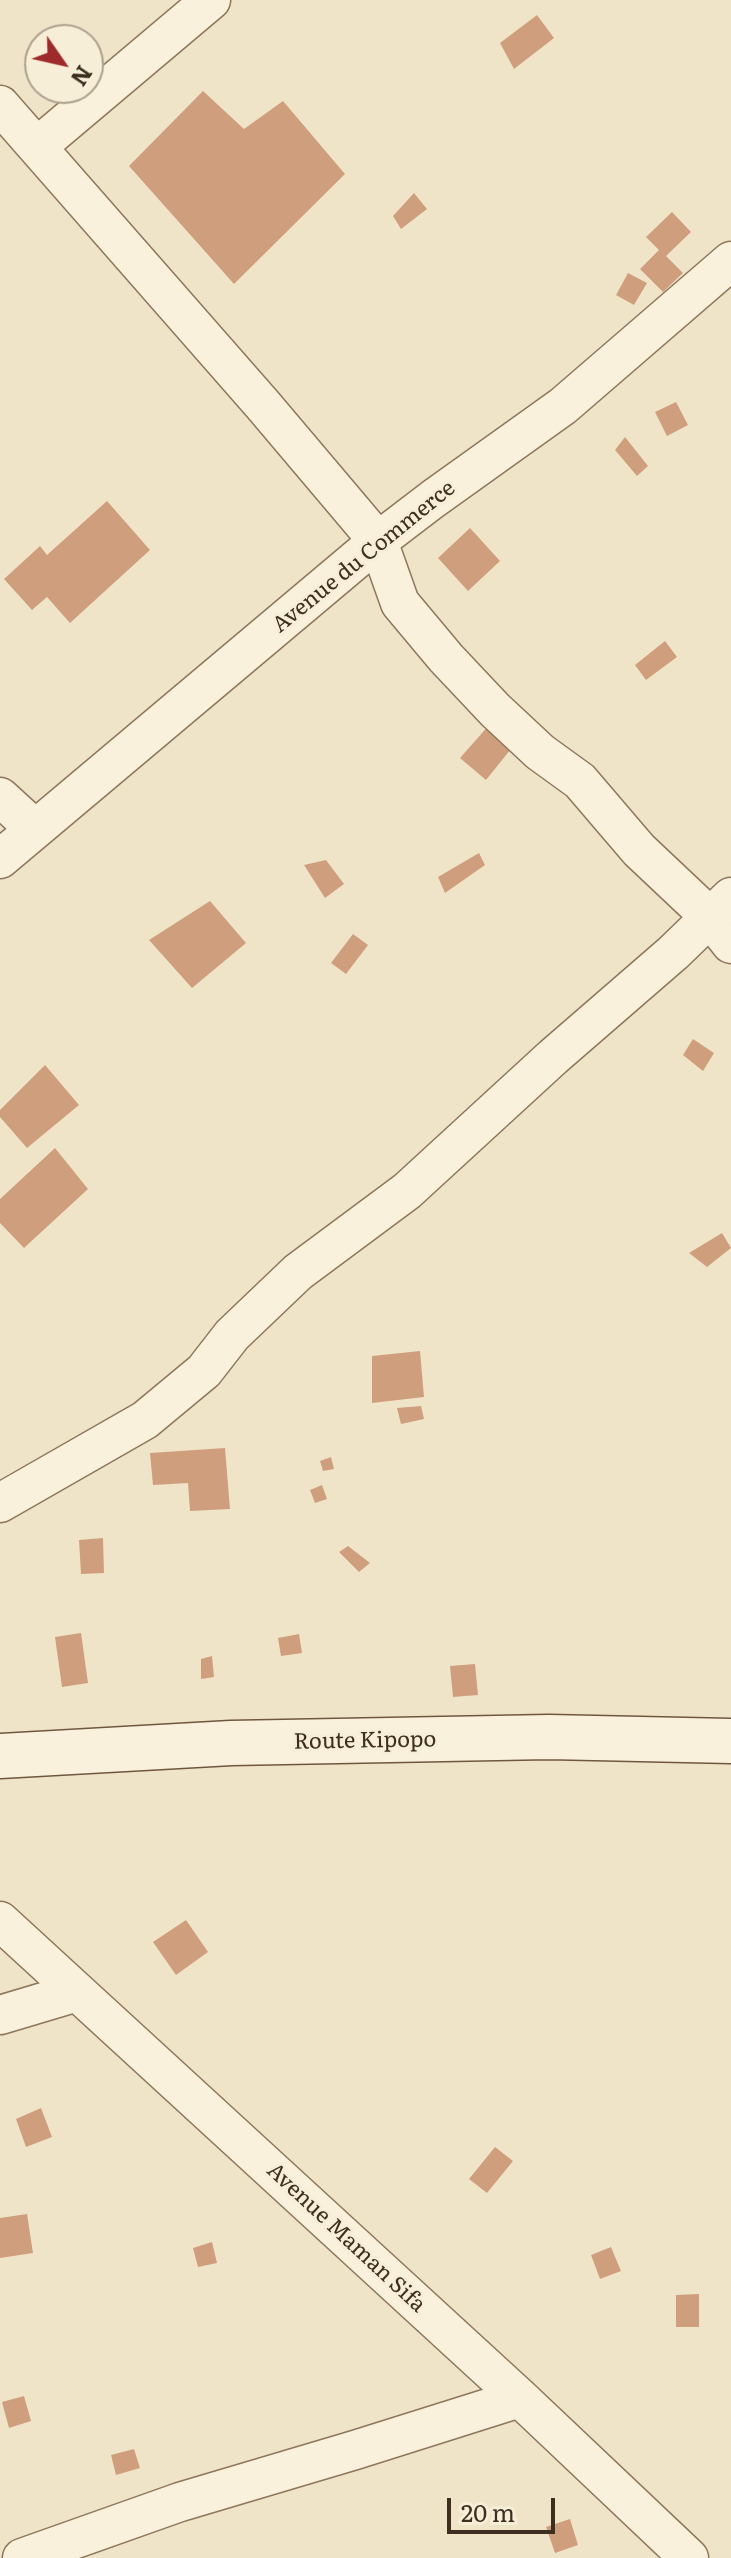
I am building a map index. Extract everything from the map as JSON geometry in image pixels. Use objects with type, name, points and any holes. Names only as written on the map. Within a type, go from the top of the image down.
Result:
[{"type":"main road","name":"Route Kipopo","points":[[0,1756],[279,1742],[549,1737],[731,1741]]},
{"type":"street","points":[[38,146],[211,0]]},
{"type":"street","points":[[0,105],[378,541],[400,603],[446,658],[540,752],[580,781],[639,850],[724,919],[673,953],[553,1057],[407,1191],[298,1272],[232,1335],[204,1371],[145,1420],[0,1503]]},
{"type":"street","name":"Avenue du Commerce","points":[[0,859],[378,541],[563,406],[731,261]]},
{"type":"street","points":[[0,797],[35,829]]},
{"type":"street","name":"Avenue Maman Sifa","points":[[0,1921],[520,2398],[689,2558]]},
{"type":"street","points":[[0,2015],[77,1992]]},
{"type":"street","points":[[22,2558],[180,2502],[520,2398]]},
{"type":"building","points":[[537,15],[554,38],[514,69],[500,43]]},
{"type":"building","points":[[203,91],[244,129],[283,101],[345,174],[234,284],[129,166]]},
{"type":"building","points":[[414,193],[427,209],[401,229],[393,216]]},
{"type":"building","points":[[672,212],[691,232],[666,256],[683,273],[663,292],[640,269],[659,250],[646,237]]},
{"type":"building","points":[[628,273],[647,283],[634,305],[616,295]]},
{"type":"building","points":[[676,402],[688,425],[667,436],[655,412]]},
{"type":"building","points":[[625,437],[648,466],[637,476],[615,450]]},
{"type":"building","points":[[107,501],[150,550],[70,623],[47,597],[32,610],[4,579],[40,546],[47,555]]},
{"type":"building","points":[[470,528],[500,561],[468,591],[438,558]]},
{"type":"building","points":[[665,641],[677,657],[646,680],[635,665]]},
{"type":"building","points":[[490,724],[515,744],[486,780],[460,758]]},
{"type":"building","points":[[479,853],[485,865],[445,893],[438,877]]},
{"type":"building","points":[[326,860],[344,884],[325,898],[304,865]]},
{"type":"building","points":[[210,901],[246,943],[192,988],[149,940]]},
{"type":"building","points":[[353,934],[368,945],[346,974],[331,963]]},
{"type":"building","points":[[693,1039],[714,1053],[703,1071],[683,1055]]},
{"type":"building","points":[[45,1065],[79,1105],[27,1148],[0,1117],[0,1110]]},
{"type":"building","points":[[55,1148],[88,1189],[24,1248],[0,1223],[0,1199]]},
{"type":"building","points":[[722,1233],[731,1248],[707,1267],[689,1253]]},
{"type":"building","points":[[420,1351],[424,1397],[372,1403],[372,1356]]},
{"type":"building","points":[[421,1406],[424,1419],[401,1424],[397,1408]]},
{"type":"building","points":[[225,1448],[230,1509],[190,1511],[188,1483],[153,1485],[150,1453]]},
{"type":"building","points":[[331,1457],[334,1469],[323,1471],[320,1461]]},
{"type":"building","points":[[322,1485],[327,1499],[315,1503],[310,1490]]},
{"type":"building","points":[[103,1538],[104,1573],[81,1574],[79,1540]]},
{"type":"building","points":[[348,1546],[370,1563],[359,1572],[339,1552]]},
{"type":"building","points":[[81,1633],[88,1683],[62,1687],[55,1637]]},
{"type":"building","points":[[299,1634],[302,1653],[281,1656],[278,1638]]},
{"type":"building","points":[[212,1656],[214,1677],[201,1679],[201,1659]]},
{"type":"building","points":[[475,1664],[478,1695],[453,1697],[450,1666]]},
{"type":"building","points":[[186,1920],[208,1952],[176,1975],[153,1942]]},
{"type":"building","points":[[41,2108],[52,2137],[26,2147],[16,2119]]},
{"type":"building","points":[[495,2147],[513,2161],[487,2193],[469,2179]]},
{"type":"building","points":[[27,2214],[33,2253],[0,2258],[0,2218]]},
{"type":"building","points":[[212,2242],[217,2263],[198,2267],[193,2248]]},
{"type":"building","points":[[611,2247],[621,2271],[600,2279],[591,2255]]},
{"type":"building","points":[[699,2294],[699,2327],[676,2327],[676,2295]]},
{"type":"building","points":[[24,2396],[31,2421],[9,2428],[2,2402]]},
{"type":"building","points":[[134,2449],[140,2468],[116,2475],[111,2455]]},
{"type":"building","points":[[570,2519],[578,2545],[555,2553],[546,2527]]}]
